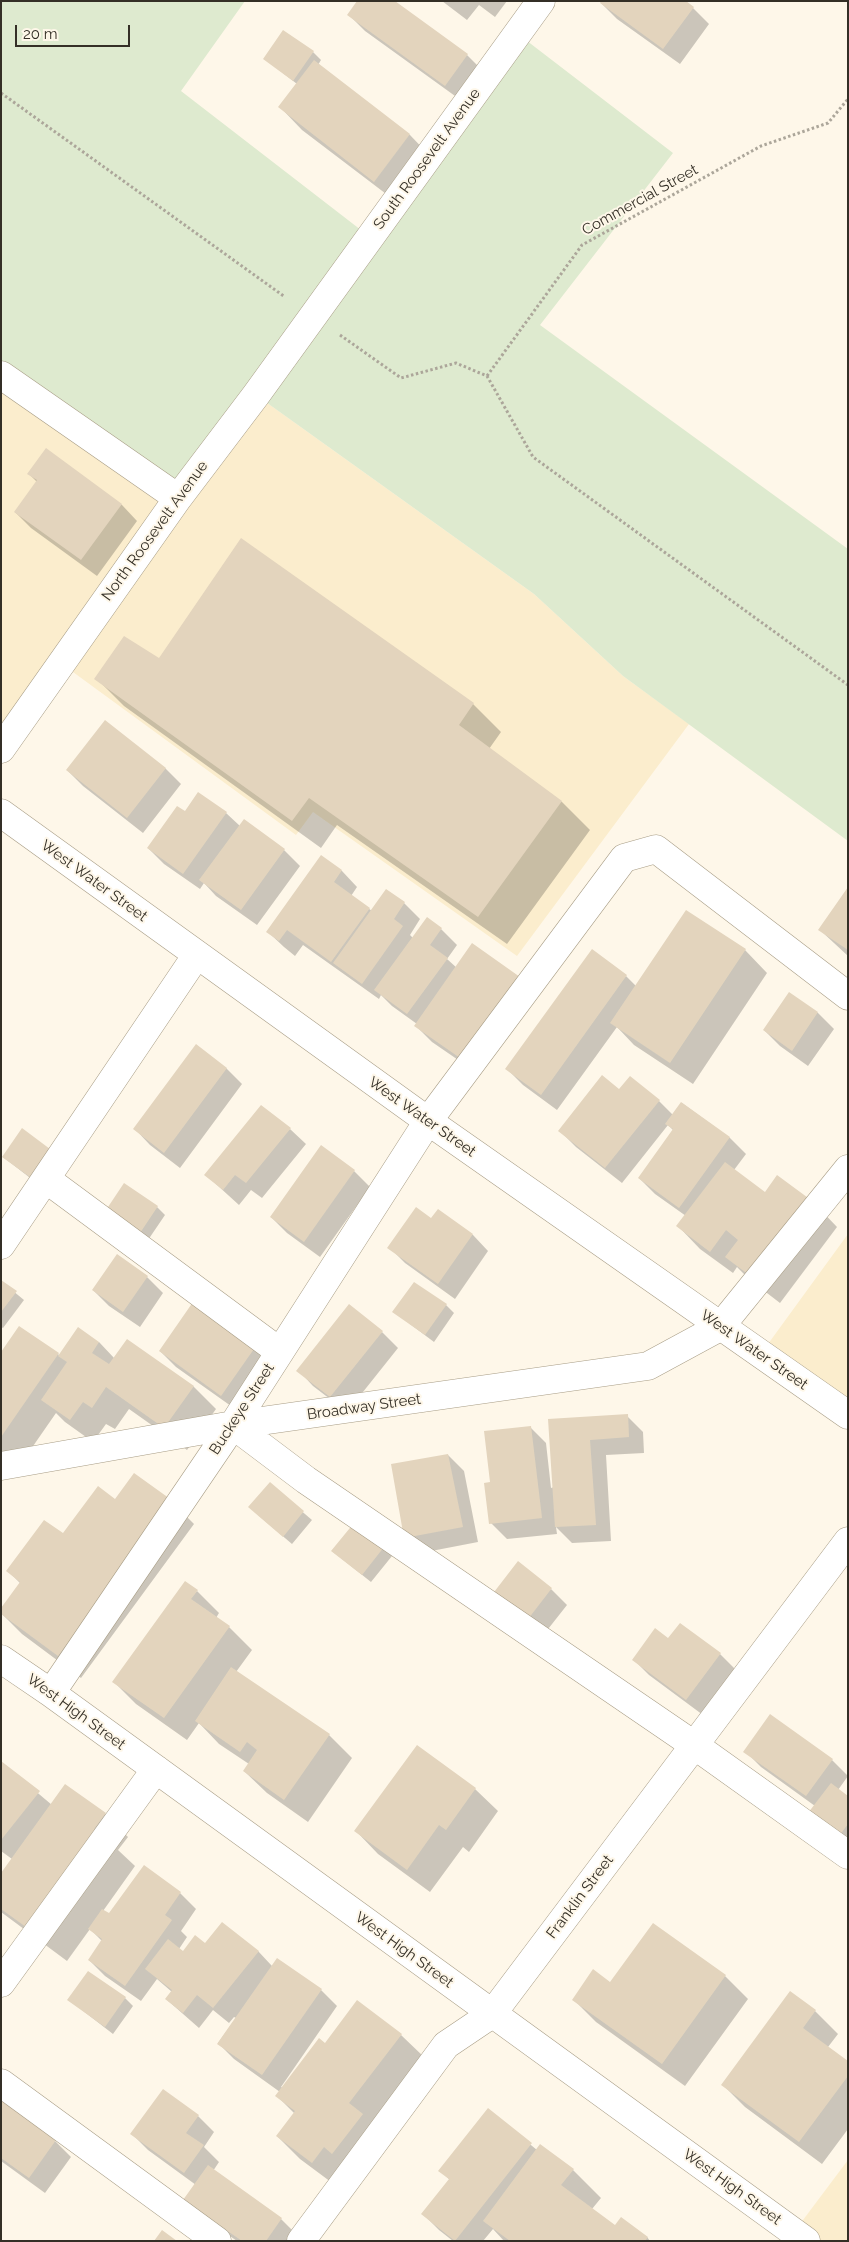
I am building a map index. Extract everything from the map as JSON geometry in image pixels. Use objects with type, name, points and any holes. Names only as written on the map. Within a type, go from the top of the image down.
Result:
[{"type":"street","name":"South Roosevelt Avenue","points":[[313,316],[541,1]]},
{"type":"street","name":"North Roosevelt Avenue","points":[[1,749],[178,498],[313,316]]},
{"type":"street","points":[[1,375],[178,498]]},
{"type":"street","name":"West Water Street","points":[[1,813],[196,956],[428,1122],[848,1415]]},
{"type":"street","name":"Buckeye Street","points":[[51,1693],[233,1425],[428,1122],[624,858],[656,849],[848,996]]},
{"type":"street","points":[[1,1245],[196,956]]},
{"type":"street","points":[[720,1327],[848,1169]]},
{"type":"street","points":[[46,1179],[280,1352]]},
{"type":"street","name":"Broadway Street","points":[[1,1466],[233,1425],[648,1366],[720,1327]]},
{"type":"street","points":[[233,1425],[306,1480],[694,1745],[848,1855]]},
{"type":"street","name":"Franklin Street","points":[[301,2241],[446,2045],[492,2014],[848,1541]]},
{"type":"street","name":"West High Street","points":[[1,1659],[51,1693],[806,2241]]},
{"type":"street","points":[[1,1983],[156,1769]]},
{"type":"street","points":[[1,2083],[217,2241]]},
{"type":"path","points":[[1,92],[401,378],[456,364],[487,376],[533,457],[848,685]]},
{"type":"path","name":"Commercial Street","points":[[487,376],[582,245],[761,146],[828,123],[848,99]]},
{"type":"shaded area","points":[[1,375],[256,395],[534,594],[623,676],[689,724],[517,956],[313,812],[296,835],[62,664],[1,749]]},
{"type":"shaded area","points":[[848,1234],[848,1415],[760,1355]]},
{"type":"shaded area","points":[[848,2160],[848,2241],[806,2241],[794,2232]]},
{"type":"green space","points":[[1,1],[245,1],[181,91],[370,237],[518,34],[673,153],[540,325],[848,549],[848,841],[623,676],[534,594],[256,395],[178,498],[1,375]]},
{"type":"building","points":[[357,1],[395,1],[468,54],[445,86],[347,15]]},
{"type":"building","points":[[601,1],[686,1],[694,7],[663,49],[600,3]]},
{"type":"building","points":[[283,30],[314,51],[293,81],[263,59]]},
{"type":"building","points":[[314,60],[410,134],[374,182],[278,107]]},
{"type":"building","points":[[46,448],[122,504],[81,560],[14,512],[37,480],[27,474]]},
{"type":"building","points":[[241,538],[474,703],[459,725],[562,801],[478,917],[309,798],[292,821],[94,679],[124,636],[159,658]]},
{"type":"building","points":[[105,720],[166,768],[127,818],[66,770]]},
{"type":"building","points":[[198,792],[227,812],[183,874],[147,848],[177,806],[185,811]]},
{"type":"building","points":[[244,819],[285,849],[241,910],[199,880]]},
{"type":"building","points":[[321,855],[342,870],[334,882],[370,908],[331,962],[287,930],[279,941],[266,932]]},
{"type":"building","points":[[848,887],[848,950],[818,930]]},
{"type":"building","points":[[386,889],[405,902],[394,919],[403,926],[362,984],[333,963]]},
{"type":"building","points":[[686,910],[746,949],[670,1063],[610,1023]]},
{"type":"building","points":[[427,917],[442,928],[430,945],[448,958],[407,1014],[374,990]]},
{"type":"building","points":[[472,943],[520,977],[463,1060],[414,1026]]},
{"type":"building","points":[[592,949],[627,975],[541,1095],[505,1069]]},
{"type":"building","points":[[789,992],[818,1012],[792,1051],[763,1030]]},
{"type":"building","points":[[196,1044],[227,1068],[164,1153],[133,1129]]},
{"type":"building","points":[[602,1075],[619,1089],[630,1076],[660,1100],[605,1168],[558,1131]]},
{"type":"building","points":[[681,1102],[730,1137],[679,1208],[638,1178],[673,1129],[665,1124]]},
{"type":"building","points":[[261,1105],[291,1128],[246,1183],[235,1175],[223,1190],[204,1175]]},
{"type":"building","points":[[22,1128],[50,1149],[30,1177],[2,1157]]},
{"type":"building","points":[[321,1145],[355,1170],[304,1242],[270,1217]]},
{"type":"building","points":[[725,1162],[765,1192],[777,1175],[815,1203],[757,1281],[725,1257],[738,1240],[726,1230],[710,1252],[676,1226]]},
{"type":"building","points":[[124,1183],[158,1206],[138,1236],[104,1213]]},
{"type":"building","points":[[416,1207],[431,1218],[438,1209],[473,1234],[438,1284],[387,1248]]},
{"type":"building","points":[[117,1254],[148,1276],[123,1312],[92,1290]]},
{"type":"building","points":[[1,1280],[17,1291],[1,1312]]},
{"type":"building","points":[[414,1282],[447,1304],[425,1335],[392,1312]]},
{"type":"building","points":[[193,1302],[256,1346],[221,1396],[159,1351]]},
{"type":"building","points":[[349,1304],[383,1331],[330,1397],[296,1371]]},
{"type":"building","points":[[19,1326],[59,1353],[1,1437],[1,1352]]},
{"type":"building","points":[[78,1327],[99,1342],[92,1353],[109,1364],[127,1339],[194,1386],[164,1428],[106,1387],[92,1408],[83,1402],[70,1420],[41,1400],[67,1362],[58,1356]]},
{"type":"building","points":[[628,1414],[629,1437],[590,1440],[596,1525],[555,1527],[548,1419]]},
{"type":"building","points":[[531,1426],[542,1518],[489,1524],[484,1483],[490,1482],[484,1431]]},
{"type":"building","points":[[448,1454],[463,1527],[404,1538],[391,1464]]},
{"type":"building","points":[[134,1473],[173,1501],[58,1656],[1,1614],[1,1608],[20,1582],[6,1571],[44,1520],[63,1533],[98,1486],[115,1499]]},
{"type":"building","points":[[270,1482],[304,1511],[283,1537],[248,1507]]},
{"type":"building","points":[[354,1523],[384,1547],[362,1575],[331,1551]]},
{"type":"building","points":[[518,1561],[552,1588],[525,1623],[491,1596]]},
{"type":"building","points":[[185,1581],[198,1590],[191,1599],[230,1626],[164,1718],[112,1682]]},
{"type":"building","points":[[680,1623],[721,1653],[686,1700],[632,1660],[655,1628],[668,1638]]},
{"type":"building","points":[[231,1667],[330,1734],[284,1800],[243,1771],[257,1750],[247,1742],[240,1752],[195,1721]]},
{"type":"building","points":[[770,1714],[833,1759],[806,1796],[743,1752]]},
{"type":"building","points":[[417,1745],[476,1788],[446,1830],[439,1825],[407,1870],[354,1831]]},
{"type":"building","points":[[1,1761],[40,1791],[1,1840]]},
{"type":"building","points":[[831,1783],[848,1796],[848,1824],[839,1836],[808,1813]]},
{"type":"building","points":[[65,1784],[106,1813],[94,1829],[113,1843],[44,1940],[1,1909],[1,1873]]},
{"type":"building","points":[[144,1865],[181,1892],[165,1915],[172,1920],[125,1986],[88,1960],[102,1939],[88,1929],[102,1909],[109,1913]]},
{"type":"building","points":[[222,1922],[259,1951],[213,2008],[197,1995],[183,2013],[165,1999],[172,1990],[145,1969],[168,1939],[183,1951],[195,1935],[205,1943]]},
{"type":"building","points":[[653,1923],[726,1975],[662,2064],[572,2000],[593,1969],[610,1982]]},
{"type":"building","points":[[277,1958],[322,1989],[262,2075],[217,2044]]},
{"type":"building","points":[[88,1971],[126,1997],[105,2027],[67,2000]]},
{"type":"building","points":[[790,1991],[816,2010],[803,2028],[848,2061],[848,2076],[799,2142],[721,2085]]},
{"type":"building","points":[[357,2000],[402,2034],[349,2103],[363,2114],[332,2154],[324,2147],[312,2163],[276,2136],[295,2111],[275,2096],[319,2038],[325,2043]]},
{"type":"building","points":[[163,2089],[199,2115],[186,2133],[204,2145],[184,2173],[130,2134]]},
{"type":"building","points":[[1,2100],[56,2140],[29,2178],[1,2158]]},
{"type":"building","points":[[488,2108],[532,2143],[455,2241],[421,2214],[449,2179],[438,2171]]},
{"type":"building","points":[[540,2144],[574,2169],[561,2185],[615,2225],[621,2217],[648,2237],[645,2241],[510,2241],[483,2221]]},
{"type":"building","points":[[208,2165],[282,2218],[266,2241],[242,2241],[183,2200]]},
{"type":"building","points":[[162,2230],[177,2241],[154,2241]]}]
